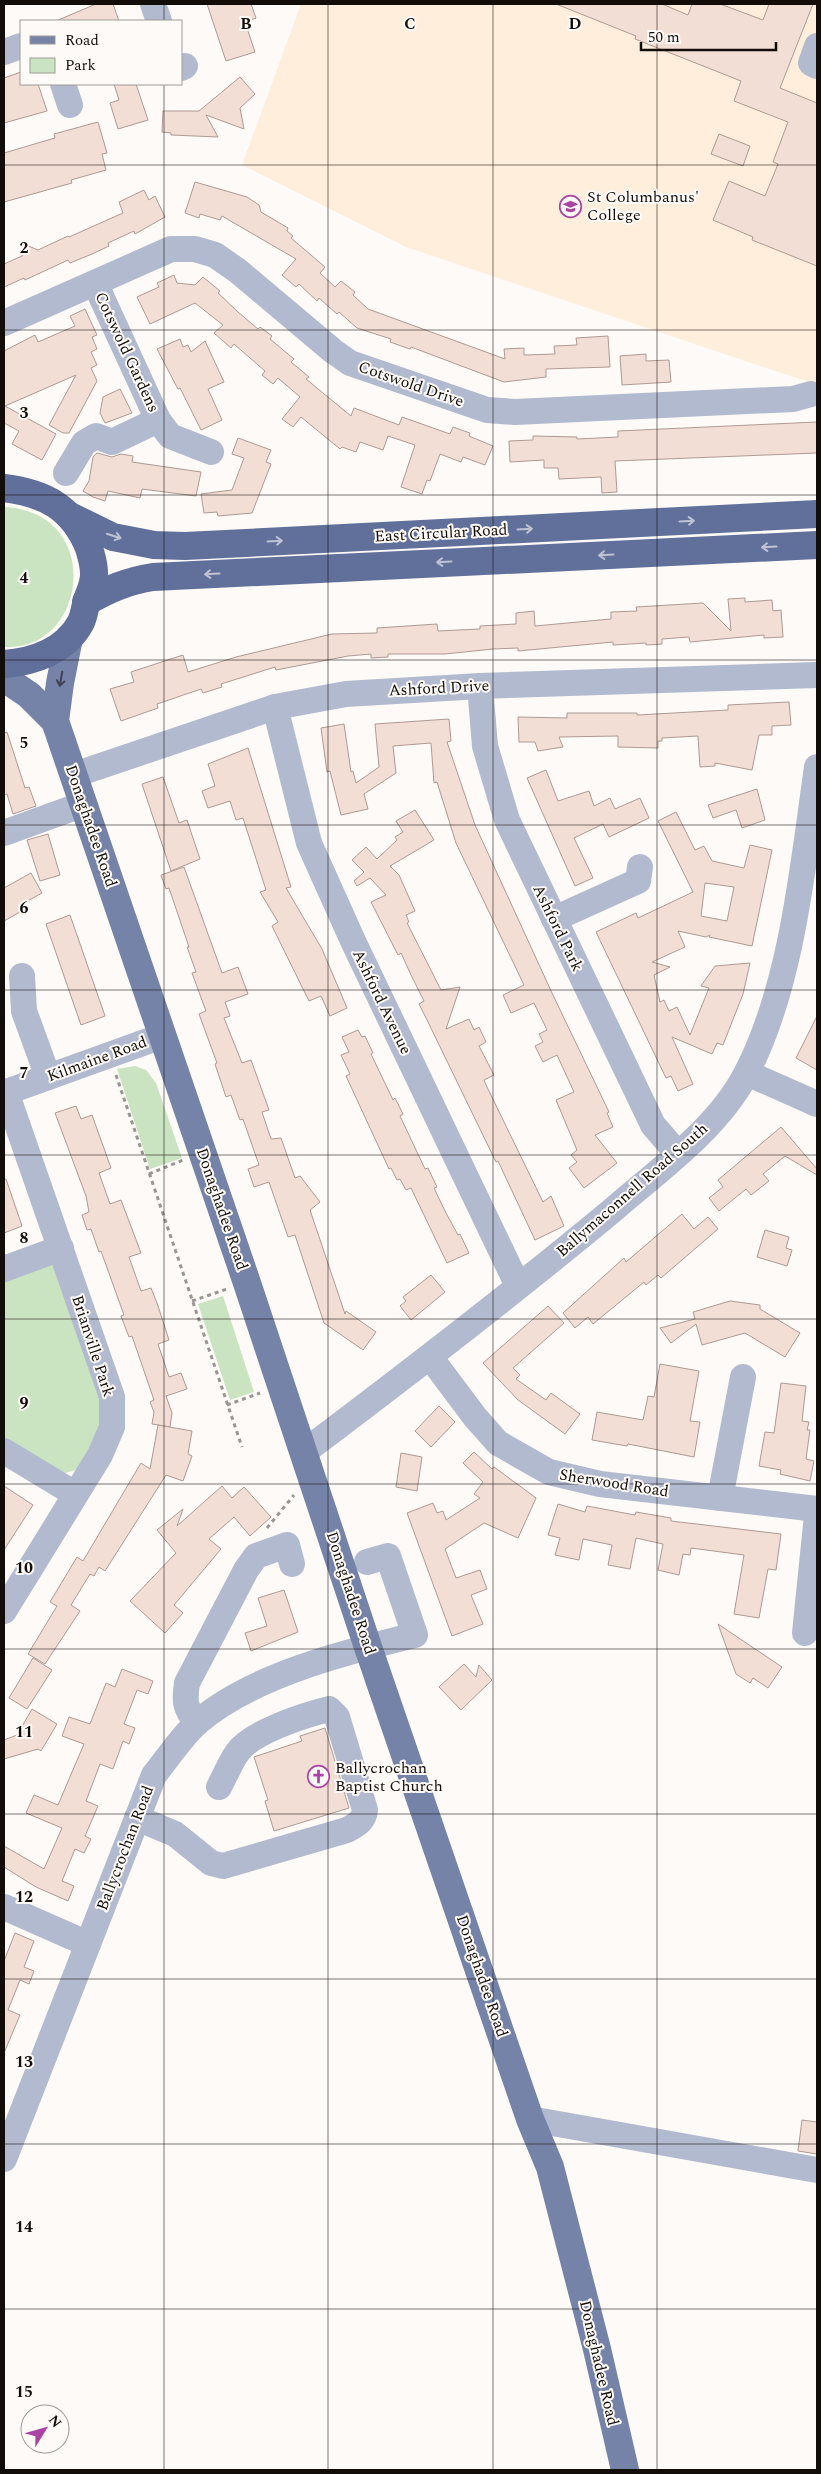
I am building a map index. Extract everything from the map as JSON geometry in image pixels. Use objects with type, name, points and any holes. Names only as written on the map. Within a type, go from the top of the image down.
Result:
[{"type":"highway","points":[[4,664],[24,663],[48,654],[69,638],[82,622],[86,602],[94,581],[92,557],[84,535],[70,516],[50,500],[15,490]]},
{"type":"highway","name":"East Circular Road","points":[[70,516],[113,537],[154,545],[185,546],[817,514]]},
{"type":"highway","name":"East Circular Road","points":[[86,602],[114,586],[131,580],[153,577],[817,545]]},
{"type":"main road","points":[[4,474],[15,490]]},
{"type":"main road","name":"Donaghadee Road","points":[[55,721],[69,638]]},
{"type":"main road","name":"Donaghadee Road","points":[[4,678],[29,695],[55,721],[74,775],[282,1385],[368,1647],[530,2119],[550,2166],[597,2349],[624,2470]]},
{"type":"street","points":[[153,4],[159,20]]},
{"type":"street","points":[[4,52],[20,46]]},
{"type":"street","points":[[817,46],[811,63],[817,66]]},
{"type":"street","name":"Cotswold Drive","points":[[4,323],[171,249],[202,251],[215,255],[238,271],[333,351],[350,363],[487,410],[516,412],[793,399],[811,394]]},
{"type":"street","name":"Cotswold Gardens","points":[[95,283],[158,420],[170,436],[211,452]]},
{"type":"street","name":"Cotswold Gardens","points":[[66,473],[92,428],[112,442],[158,420]]},
{"type":"street","name":"Ashford Drive","points":[[74,775],[275,707],[346,694],[480,686],[817,675]]},
{"type":"street","name":"Ashford Park","points":[[480,686],[485,746],[507,820],[654,1126],[678,1154]]},
{"type":"street","name":"Ashford Avenue","points":[[275,707],[309,842],[353,941],[518,1286]]},
{"type":"street","name":"Ballymaconnell Road South","points":[[304,1452],[430,1357],[518,1286],[678,1154],[729,1103],[747,1073],[772,1012],[794,922],[817,767]]},
{"type":"street","points":[[4,833],[84,804]]},
{"type":"street","points":[[554,919],[638,881],[640,867]]},
{"type":"street","points":[[22,976],[24,1011],[48,1076]]},
{"type":"street","name":"Kilmaine Road","points":[[5,1092],[162,1036]]},
{"type":"street","points":[[747,1073],[817,1104]]},
{"type":"street","name":"Brianville Park","points":[[4,1611],[100,1454],[112,1426],[112,1396],[5,1092]]},
{"type":"street","points":[[4,1269],[61,1248]]},
{"type":"street","name":"Sherwood Road","points":[[430,1357],[475,1417],[498,1443],[549,1472],[600,1484],[817,1509]]},
{"type":"street","points":[[720,1498],[743,1377]]},
{"type":"street","points":[[4,1451],[75,1494]]},
{"type":"street","points":[[805,1633],[817,1515]]},
{"type":"street","points":[[197,1723],[190,1714],[184,1700],[187,1683],[246,1570],[256,1556],[287,1545],[292,1564]]},
{"type":"street","name":"Ballycrochan Road","points":[[4,2159],[154,1775],[197,1723],[264,1682],[368,1647],[415,1636],[388,1556],[368,1562]]},
{"type":"street","points":[[135,1824],[164,1842],[188,1845],[212,1862],[223,1866],[347,1830],[356,1825],[364,1815],[365,1810],[336,1717],[330,1709],[315,1713],[251,1739],[237,1752],[219,1787]]},
{"type":"street","points":[[4,1907],[88,1944]]},
{"type":"street","points":[[530,2119],[817,2170]]},
{"type":"path","points":[[114,1068],[148,1174],[242,1447]]},
{"type":"path","points":[[148,1174],[202,1152]]},
{"type":"path","points":[[192,1301],[247,1283]]},
{"type":"path","points":[[228,1405],[282,1385]]},
{"type":"path","points":[[256,1556],[258,1538],[300,1488],[313,1480]]},
{"type":"shaded area","name":"St Columbanus' College","points":[[301,4],[817,4],[817,385],[406,247],[242,165]]},
{"type":"green space","points":[[4,507],[36,514],[58,531],[70,554],[73,580],[68,606],[54,628],[33,643],[4,647]]},
{"type":"green space","points":[[135,1066],[146,1070],[156,1083],[182,1158],[150,1169],[117,1069]]},
{"type":"green space","points":[[48,1263],[55,1266],[108,1410],[83,1468],[65,1473],[4,1441],[4,1278]]},
{"type":"green space","points":[[223,1296],[254,1392],[230,1400],[198,1304]]},
{"type":"building","points":[[96,4],[113,4],[119,20],[58,20]]},
{"type":"building","points":[[207,4],[251,4],[256,18],[245,22],[255,52],[226,61]]},
{"type":"building","points":[[556,4],[662,4],[688,15],[692,4],[720,4],[763,20],[769,4],[813,4],[780,88],[817,103],[817,266],[752,240],[753,237],[713,220],[729,181],[765,196],[778,164],[773,162],[788,122],[734,101],[741,81],[635,39],[636,36]]},
{"type":"building","points":[[20,72],[20,85],[38,85],[47,111],[4,123],[4,78]]},
{"type":"building","points":[[240,77],[255,94],[240,108],[244,129],[206,115],[218,137],[171,135],[171,133],[162,132],[163,111],[199,111]]},
{"type":"building","points":[[114,85],[136,85],[148,120],[118,129],[110,103],[119,100]]},
{"type":"building","points":[[98,122],[107,153],[102,154],[106,170],[71,180],[72,183],[4,202],[4,153],[55,138],[54,134]]},
{"type":"building","points":[[719,134],[750,146],[743,166],[711,154]]},
{"type":"building","points":[[195,182],[247,197],[259,205],[261,212],[288,228],[287,231],[293,236],[291,238],[325,267],[320,273],[335,287],[341,281],[355,292],[353,295],[368,309],[505,359],[504,349],[524,348],[524,355],[555,354],[554,346],[577,345],[576,338],[608,336],[610,367],[546,369],[546,377],[504,382],[411,347],[410,349],[390,342],[391,339],[357,328],[339,312],[337,314],[319,298],[317,301],[299,284],[296,287],[282,275],[296,259],[222,216],[220,220],[200,214],[199,218],[185,213]]},
{"type":"building","points":[[144,190],[149,200],[155,196],[165,217],[135,234],[134,231],[108,243],[109,246],[92,254],[70,263],[68,260],[25,280],[24,278],[4,287],[4,264],[22,256],[26,245],[38,250],[123,213],[119,202]]},
{"type":"building","points":[[174,275],[177,283],[195,285],[203,277],[220,291],[218,293],[238,312],[258,329],[260,327],[272,336],[270,339],[294,359],[291,362],[309,377],[306,379],[351,416],[354,408],[399,425],[402,417],[450,434],[453,427],[470,433],[469,436],[493,446],[485,465],[463,457],[461,462],[440,454],[430,481],[427,480],[422,494],[401,487],[415,445],[388,436],[383,450],[360,442],[356,452],[342,447],[340,449],[301,417],[293,427],[282,419],[300,397],[278,378],[273,384],[262,375],[265,371],[234,344],[231,348],[214,333],[223,325],[195,303],[150,324],[137,297],[159,287],[157,283]]},
{"type":"building","points":[[85,309],[97,335],[92,337],[97,349],[91,352],[97,365],[91,368],[97,381],[69,433],[63,433],[49,425],[76,375],[5,406],[56,434],[42,460],[12,444],[19,431],[4,423],[4,351],[35,335],[38,342],[75,326],[70,316]]},
{"type":"building","points":[[180,339],[183,347],[188,345],[191,352],[205,341],[224,382],[208,389],[222,420],[201,430],[180,388],[178,389],[157,349]]},
{"type":"building","points":[[646,354],[646,361],[669,360],[671,382],[622,385],[620,356]]},
{"type":"building","points":[[120,389],[132,413],[105,423],[100,413],[103,397]]},
{"type":"building","points":[[817,422],[817,453],[615,461],[617,492],[602,493],[601,477],[559,479],[558,468],[544,468],[544,460],[510,462],[509,441],[533,440],[533,436],[577,437],[577,439],[618,437],[618,431]]},
{"type":"building","points":[[238,438],[271,450],[266,462],[271,464],[252,513],[218,516],[217,512],[204,513],[201,494],[232,490],[244,458],[232,454]]},
{"type":"building","points":[[97,453],[112,457],[121,454],[133,456],[132,462],[201,472],[196,496],[142,489],[140,498],[108,491],[105,501],[93,497],[83,491],[89,481],[93,457]]},
{"type":"building","points":[[745,598],[745,602],[772,600],[773,611],[781,610],[783,637],[764,638],[764,635],[690,642],[689,637],[662,639],[662,644],[646,645],[646,643],[613,645],[613,642],[518,651],[518,648],[445,654],[388,654],[388,657],[371,658],[371,654],[348,656],[276,670],[275,667],[221,684],[222,687],[203,693],[201,689],[157,704],[158,708],[121,721],[110,689],[134,682],[131,672],[183,655],[188,672],[236,657],[332,634],[377,633],[377,628],[437,624],[438,631],[480,629],[480,626],[516,624],[516,613],[534,611],[535,626],[611,619],[611,612],[637,611],[636,607],[703,603],[731,631],[728,599]]},
{"type":"building","points":[[789,702],[791,725],[772,726],[772,735],[759,735],[752,770],[715,763],[715,766],[700,767],[698,736],[662,738],[662,741],[658,741],[658,748],[618,747],[618,736],[559,737],[563,747],[538,751],[535,742],[519,742],[518,717],[567,718],[567,713],[637,713],[637,715],[728,710],[728,705]]},
{"type":"building","points":[[449,719],[451,741],[447,742],[475,825],[609,1112],[607,1113],[613,1127],[595,1135],[617,1163],[584,1188],[569,1168],[577,1162],[571,1155],[577,1150],[556,1100],[574,1092],[557,1055],[543,1062],[535,1046],[543,1042],[539,1034],[547,1030],[534,1003],[511,1013],[503,995],[524,985],[456,843],[437,782],[434,783],[431,743],[393,746],[396,773],[364,794],[368,809],[341,815],[330,771],[327,772],[321,728],[344,724],[351,772],[353,771],[356,783],[379,767],[375,724]]},
{"type":"building","points":[[7,732],[25,788],[29,787],[36,806],[13,814],[7,794],[4,795],[4,733]]},
{"type":"building","points":[[248,748],[291,887],[286,888],[322,949],[347,1008],[330,1016],[321,996],[309,1001],[272,926],[278,922],[260,892],[266,890],[243,818],[236,820],[230,801],[208,808],[202,791],[215,786],[208,764]]},
{"type":"building","points":[[546,770],[558,801],[589,791],[594,806],[610,798],[615,809],[640,798],[649,818],[609,837],[603,824],[574,838],[593,878],[575,886],[527,778]]},
{"type":"building","points":[[163,777],[179,823],[187,820],[200,859],[171,871],[142,784]]},
{"type":"building","points":[[757,789],[765,820],[742,828],[736,810],[713,818],[708,805]]},
{"type":"building","points":[[415,810],[434,840],[390,866],[399,875],[415,911],[406,915],[409,922],[407,923],[441,990],[460,987],[446,1029],[469,1019],[474,1030],[479,1027],[486,1042],[479,1046],[494,1075],[484,1080],[543,1202],[551,1196],[564,1226],[535,1240],[498,1161],[496,1162],[419,1004],[424,1001],[401,953],[398,955],[371,902],[386,895],[370,878],[357,886],[354,881],[364,872],[352,860],[366,847],[377,859],[397,840],[395,837],[403,832],[396,821]]},
{"type":"building","points":[[676,812],[695,850],[704,846],[712,861],[744,868],[750,845],[772,850],[752,946],[709,937],[710,935],[706,937],[678,931],[685,947],[652,962],[670,967],[654,975],[660,1002],[664,1000],[669,1011],[677,1007],[690,1035],[709,988],[701,986],[715,966],[750,963],[743,994],[723,1045],[717,1043],[712,1054],[672,1037],[693,1084],[678,1091],[671,1076],[666,1078],[596,932],[636,913],[638,918],[693,892],[658,821]],"holes":[[[705,883],[734,887],[727,921],[701,916]]]},
{"type":"building","points":[[48,834],[60,875],[40,881],[27,840]]},
{"type":"building","points":[[184,867],[222,973],[238,967],[248,994],[225,1002],[230,1016],[224,1018],[242,1063],[251,1060],[269,1110],[262,1112],[271,1139],[281,1138],[295,1178],[300,1176],[320,1202],[310,1210],[345,1314],[346,1311],[376,1332],[363,1350],[324,1323],[295,1235],[288,1237],[269,1182],[254,1187],[248,1169],[259,1165],[243,1119],[240,1120],[231,1095],[226,1097],[215,1064],[217,1063],[199,1014],[206,1011],[192,973],[196,972],[187,947],[189,947],[169,888],[166,889],[161,875]]},
{"type":"building","points":[[31,873],[42,893],[24,903],[27,908],[4,921],[4,888]]},
{"type":"building","points":[[70,915],[105,1016],[81,1025],[46,924]]},
{"type":"building","points":[[817,1016],[817,1070],[796,1058]]},
{"type":"building","points":[[358,1030],[362,1037],[365,1036],[373,1053],[371,1054],[393,1100],[395,1098],[403,1114],[400,1116],[425,1169],[428,1168],[437,1187],[434,1188],[469,1253],[447,1263],[411,1188],[406,1190],[400,1179],[397,1180],[391,1168],[389,1169],[346,1076],[350,1074],[341,1055],[349,1052],[342,1037]]},
{"type":"building","points":[[76,1106],[81,1119],[92,1115],[111,1168],[99,1173],[110,1204],[121,1200],[141,1253],[129,1257],[141,1291],[151,1288],[157,1303],[169,1340],[158,1344],[169,1377],[181,1373],[187,1389],[166,1396],[172,1413],[170,1427],[152,1424],[154,1412],[150,1402],[154,1400],[132,1336],[129,1337],[121,1316],[124,1315],[101,1251],[99,1252],[91,1229],[87,1230],[82,1215],[89,1212],[86,1196],[55,1113]]},
{"type":"building","points":[[781,1127],[817,1169],[817,1175],[785,1156],[763,1174],[769,1181],[751,1195],[746,1189],[719,1211],[709,1198],[723,1187],[718,1180]]},
{"type":"building","points":[[6,1179],[22,1226],[4,1233],[4,1180]]},
{"type":"building","points":[[682,1214],[694,1229],[708,1217],[718,1229],[661,1278],[658,1275],[646,1285],[644,1282],[593,1324],[588,1317],[575,1328],[563,1313],[624,1258],[626,1262]]},
{"type":"building","points":[[765,1230],[789,1237],[786,1248],[792,1250],[787,1266],[757,1257]]},
{"type":"building","points":[[431,1275],[445,1292],[411,1320],[400,1306],[406,1301],[403,1297]]},
{"type":"building","points":[[730,1301],[760,1305],[760,1309],[800,1333],[785,1357],[745,1333],[702,1345],[696,1324],[671,1343],[660,1328],[695,1319],[693,1312]]},
{"type":"building","points":[[548,1306],[564,1323],[513,1368],[520,1375],[516,1379],[546,1400],[551,1393],[580,1414],[565,1434],[518,1400],[483,1363]]},
{"type":"building","points":[[660,1364],[699,1371],[690,1421],[700,1422],[694,1457],[628,1444],[627,1446],[592,1440],[597,1412],[643,1420],[648,1396],[654,1397]]},
{"type":"building","points":[[781,1383],[806,1386],[802,1421],[809,1422],[807,1430],[810,1430],[806,1459],[814,1461],[810,1481],[780,1474],[781,1470],[759,1466],[765,1432],[774,1433]]},
{"type":"building","points":[[439,1406],[455,1422],[431,1447],[415,1431]]},
{"type":"building","points":[[158,1425],[192,1431],[188,1454],[192,1456],[183,1481],[166,1475],[105,1571],[99,1567],[94,1576],[90,1574],[71,1605],[80,1611],[45,1664],[28,1654],[57,1606],[50,1602],[77,1557],[83,1561],[141,1463],[150,1469]]},
{"type":"building","points":[[474,1452],[492,1469],[494,1467],[536,1498],[518,1538],[484,1523],[445,1549],[456,1578],[480,1570],[487,1589],[471,1595],[483,1624],[452,1636],[407,1513],[433,1503],[437,1513],[443,1511],[446,1520],[480,1498],[474,1494],[483,1482],[463,1463]]},
{"type":"building","points":[[401,1453],[422,1457],[417,1491],[396,1487]]},
{"type":"building","points":[[4,1486],[33,1505],[4,1550]]},
{"type":"building","points":[[222,1486],[232,1498],[244,1487],[271,1517],[250,1536],[234,1517],[209,1539],[221,1549],[174,1605],[183,1613],[165,1633],[130,1601],[176,1553],[157,1530],[183,1509],[177,1526]]},
{"type":"building","points":[[558,1504],[585,1512],[587,1506],[635,1515],[636,1512],[671,1518],[671,1521],[781,1534],[776,1570],[768,1569],[759,1618],[734,1614],[744,1555],[691,1548],[690,1555],[683,1554],[679,1575],[658,1570],[663,1544],[636,1538],[630,1569],[608,1565],[612,1545],[583,1539],[579,1560],[555,1555],[560,1538],[548,1535]]},
{"type":"building","points":[[284,1590],[298,1632],[251,1651],[245,1633],[267,1626],[258,1598]]},
{"type":"building","points":[[718,1624],[782,1667],[768,1688],[753,1678],[750,1683],[736,1674]]},
{"type":"building","points":[[33,1658],[52,1670],[27,1709],[9,1698]]},
{"type":"building","points":[[464,1664],[476,1677],[479,1665],[492,1680],[461,1710],[439,1687]]},
{"type":"building","points":[[122,1669],[153,1681],[148,1694],[137,1690],[124,1724],[135,1728],[129,1744],[123,1741],[113,1769],[100,1764],[86,1801],[98,1806],[85,1836],[91,1839],[84,1853],[75,1849],[62,1881],[74,1886],[68,1901],[36,1887],[4,1867],[4,1846],[44,1869],[62,1828],[26,1813],[34,1795],[58,1805],[84,1744],[62,1736],[69,1717],[90,1724],[106,1683],[115,1687]]},
{"type":"building","points":[[32,1709],[57,1724],[41,1751],[38,1749],[4,1759],[4,1740],[17,1735]]},
{"type":"building","name":"Ballycrochan Baptist Church","points":[[325,1728],[349,1808],[274,1831],[265,1801],[268,1800],[254,1757],[302,1741],[300,1736]]},
{"type":"building","points":[[15,1933],[34,1941],[24,1967],[34,1971],[29,1984],[20,1980],[8,2010],[20,2015],[4,2053],[4,1961]]},
{"type":"building","points":[[802,2120],[817,2122],[817,2154],[798,2151]]},
{"type":"place","name":"St Columbanus' College","points":[[571,206]]},
{"type":"place","name":"Ballycrochan Baptist Church","points":[[319,1777]]}]
